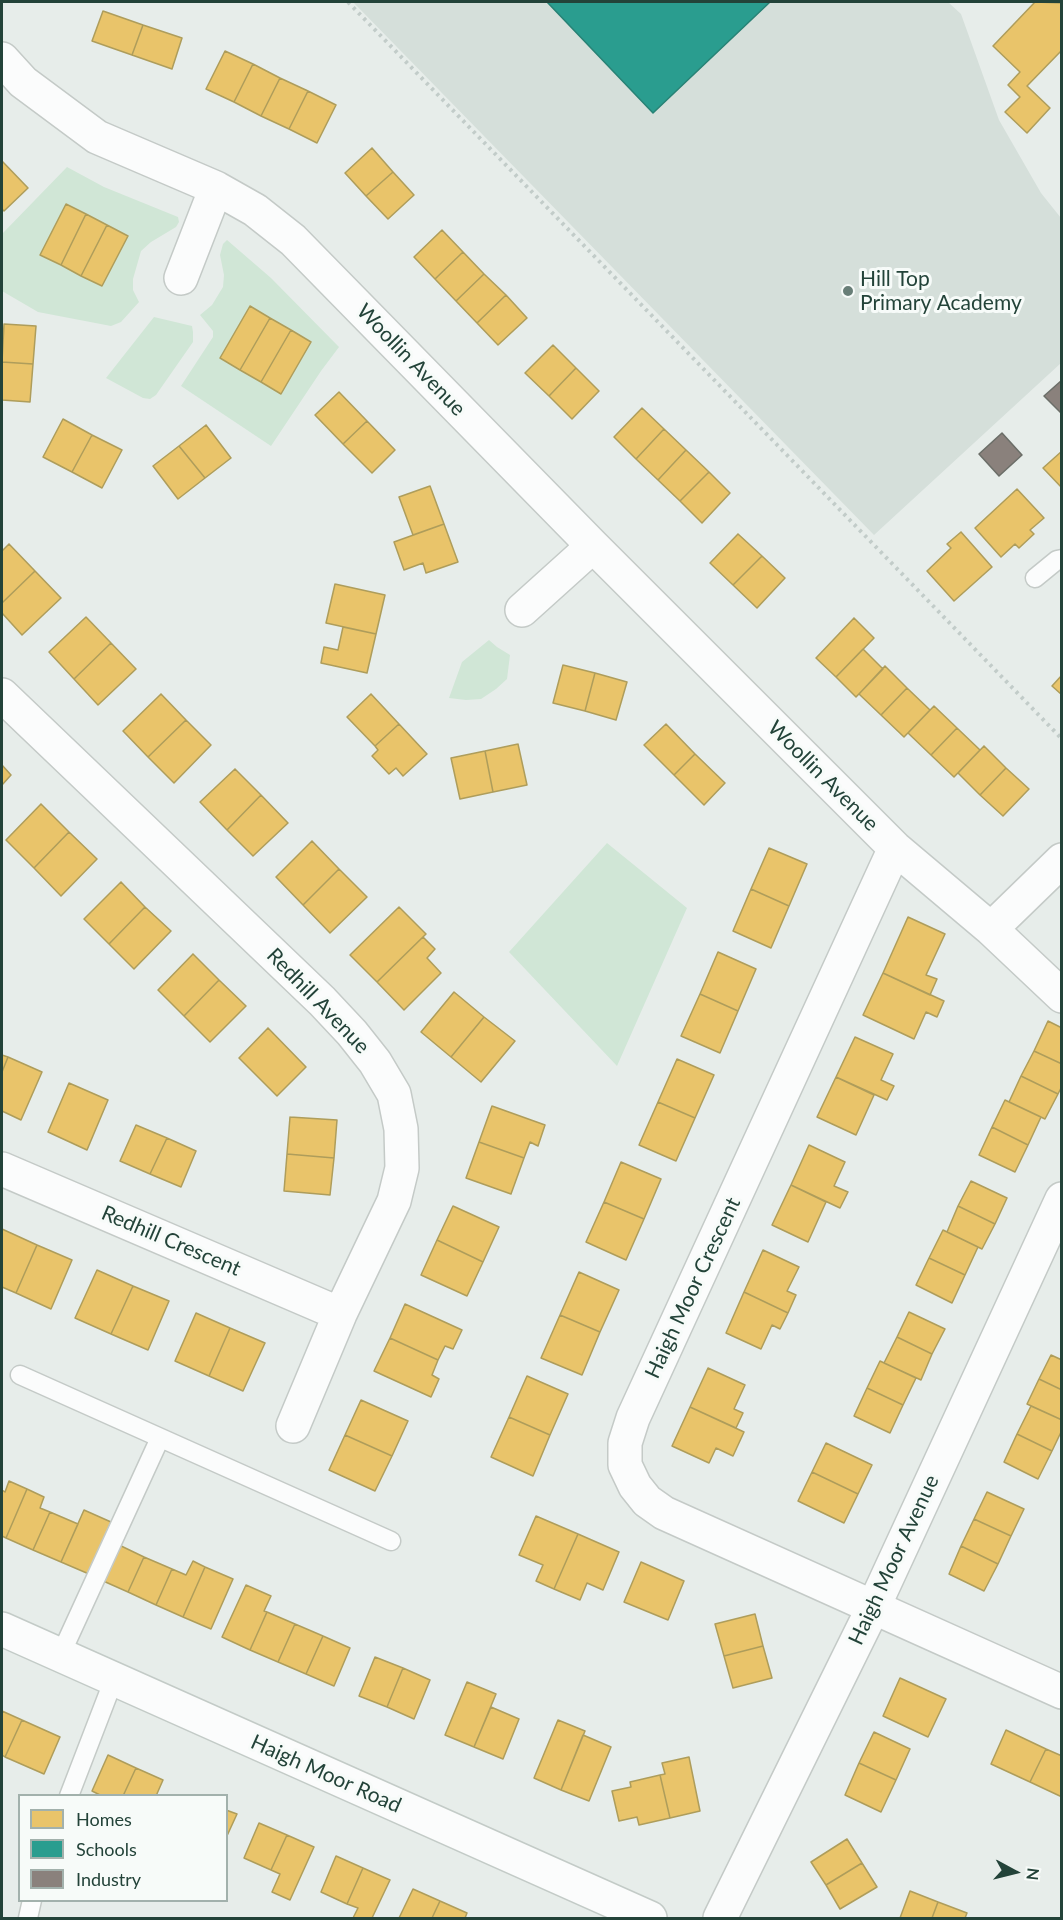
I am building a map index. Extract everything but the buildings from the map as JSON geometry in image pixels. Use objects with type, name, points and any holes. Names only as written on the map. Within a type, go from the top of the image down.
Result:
[{"type":"street","name":"Woollin Avenue","points":[[2,59],[23,82],[97,137],[216,189],[255,210],[293,240],[593,546],[895,848],[991,929],[1062,996]]},
{"type":"street","points":[[181,278],[216,189]]},
{"type":"street","points":[[522,610],[593,546]]},
{"type":"street","name":"Redhill Avenue","points":[[2,695],[322,1001],[364,1047],[394,1094],[401,1129],[402,1168],[394,1201],[340,1314],[293,1426]]},
{"type":"street","name":"Haigh Moor Crescent","points":[[895,848],[648,1386],[625,1443],[625,1465],[635,1485],[647,1501],[664,1513],[1062,1692]]},
{"type":"street","points":[[991,929],[1062,860]]},
{"type":"street","name":"Redhill Crescent","points":[[2,1169],[340,1314]]},
{"type":"street","name":"Haigh Moor Avenue","points":[[720,1918],[874,1606],[1062,1199]]},
{"type":"street","name":"Haigh Moor Road","points":[[2,1629],[650,1918]]},
{"type":"lane","points":[[1035,578],[1057,560],[1062,559]]},
{"type":"lane","points":[[20,1375],[391,1541]]},
{"type":"lane","points":[[60,1656],[160,1438]]},
{"type":"lane","points":[[70,1794],[114,1679]]},
{"type":"lane","points":[[28,1918],[32,1902]]},
{"type":"path","points":[[348,2],[1062,739]]},
{"type":"shaded area","name":"Hill Top Primary Academy","points":[[353,2],[948,2],[961,14],[999,120],[1041,193],[1061,218],[1061,363],[874,535]]},
{"type":"green space","points":[[67,167],[104,187],[178,217],[179,222],[176,227],[141,251],[133,279],[133,290],[139,302],[121,322],[111,326],[38,312],[2,291],[2,234]]},
{"type":"green space","points":[[227,240],[271,278],[339,347],[271,446],[181,386],[213,337],[213,331],[200,315],[212,305],[223,287],[224,275],[220,255],[223,244]]},
{"type":"green space","points":[[154,317],[192,326],[193,342],[156,395],[150,399],[143,398],[106,378]]},
{"type":"green space","points":[[489,640],[510,655],[507,679],[481,699],[449,698],[462,662]]},
{"type":"green space","points":[[607,843],[687,908],[617,1066],[509,952]]},
{"type":"place","name":"Hill Top Primary Academy","points":[[848,291]]}]
